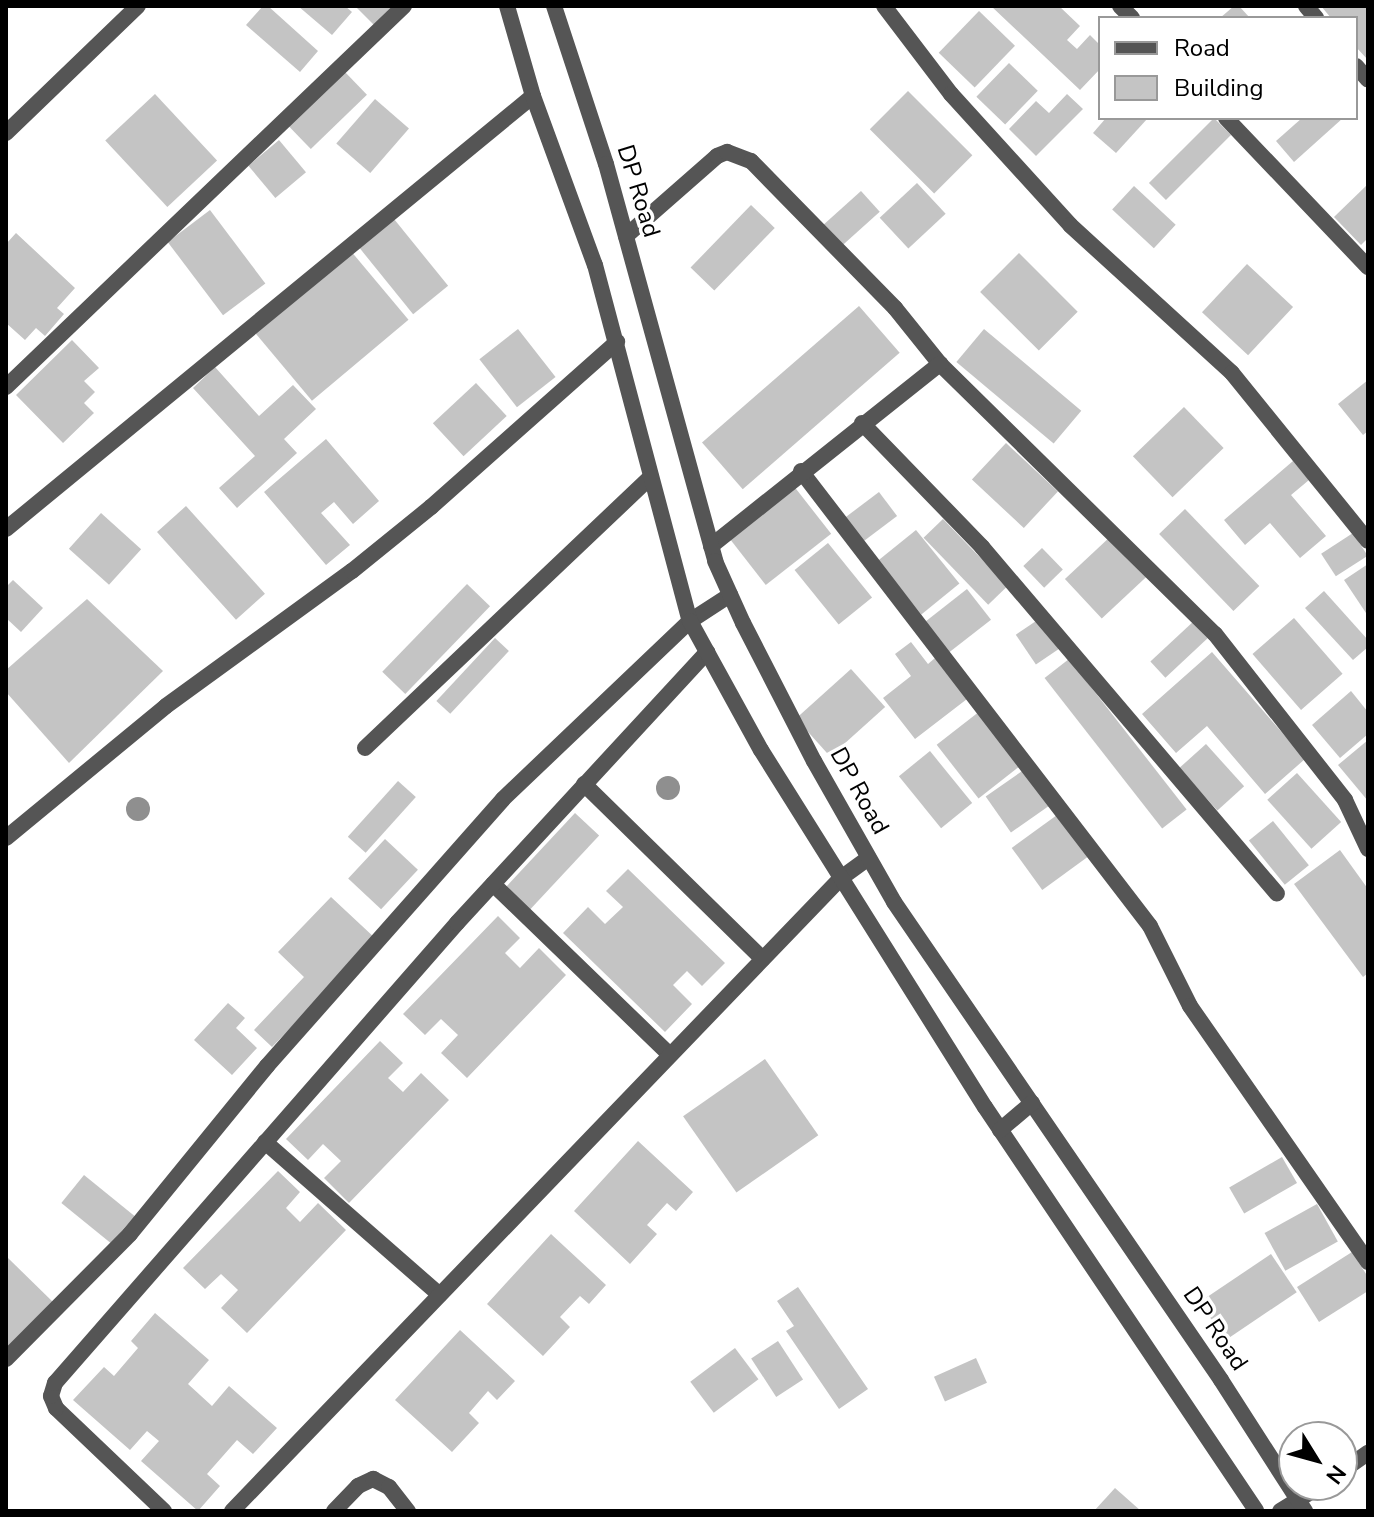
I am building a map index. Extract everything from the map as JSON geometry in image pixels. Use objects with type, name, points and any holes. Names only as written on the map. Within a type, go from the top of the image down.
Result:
[{"type":"street","points":[[6,133],[138,6]]},
{"type":"street","points":[[6,387],[404,6]]},
{"type":"street","points":[[507,6],[533,96],[595,265],[690,621],[761,750],[1000,1130],[1256,1511]]},
{"type":"street","name":"DP Road","points":[[554,6],[626,236],[711,546],[730,595],[814,761],[894,902],[1221,1380],[1302,1506]]},
{"type":"street","points":[[884,6],[951,94],[1070,225],[1232,373],[1368,541]]},
{"type":"street","points":[[6,529],[533,96]]},
{"type":"street","points":[[1228,120],[1368,267]]},
{"type":"street","points":[[626,236],[717,156],[727,152],[751,161],[895,308],[940,364],[1215,634],[1345,800],[1368,849]]},
{"type":"street","points":[[6,838],[166,706],[352,571],[420,516],[617,342]]},
{"type":"street","points":[[711,546],[801,471],[940,364]]},
{"type":"street","points":[[862,423],[982,547],[1277,894]]},
{"type":"street","points":[[801,471],[1150,926],[1190,1006],[1368,1262]]},
{"type":"street","points":[[365,748],[651,477]]},
{"type":"street","points":[[6,1359],[130,1234],[267,1066],[503,799],[690,621],[730,595]]},
{"type":"street","points":[[164,1511],[56,1408],[51,1396],[55,1383],[493,884],[707,652]]},
{"type":"street","points":[[584,784],[763,959]]},
{"type":"street","points":[[232,1511],[841,878],[869,858]]},
{"type":"street","points":[[493,884],[670,1055]]},
{"type":"street","points":[[1000,1130],[1032,1103]]},
{"type":"street","points":[[265,1142],[440,1295]]},
{"type":"street","points":[[334,1511],[358,1486],[373,1479],[389,1487],[408,1511]]},
{"type":"street","points":[[1280,1511],[1302,1506]]},
{"type":"building","points":[[263,6],[268,6],[318,51],[300,72],[246,25]]},
{"type":"building","points":[[298,6],[345,6],[352,12],[332,35]]},
{"type":"building","points":[[355,6],[398,6],[377,28]]},
{"type":"building","points":[[991,6],[1059,6],[1080,26],[1067,40],[1077,49],[1090,35],[1098,43],[1098,71],[1080,90]]},
{"type":"building","points":[[1234,6],[1239,6],[1248,16],[1222,16]]},
{"type":"building","points":[[1321,6],[1368,6],[1368,60],[1358,49],[1358,16],[1329,16]]},
{"type":"building","points":[[979,11],[1015,46],[975,87],[939,53]]},
{"type":"building","points":[[1009,63],[1038,91],[1005,125],[976,97]]},
{"type":"building","points":[[344,71],[367,95],[311,149],[288,125]]},
{"type":"building","points":[[908,91],[972,155],[934,194],[870,129]]},
{"type":"building","points":[[155,94],[217,161],[167,207],[105,140]]},
{"type":"building","points":[[1067,94],[1083,109],[1036,156],[1009,129],[1036,101],[1049,113]]},
{"type":"building","points":[[375,99],[409,129],[370,173],[336,144]]},
{"type":"building","points":[[1104,120],[1146,120],[1116,153],[1093,133]]},
{"type":"building","points":[[1212,120],[1216,120],[1231,135],[1166,200],[1149,183]]},
{"type":"building","points":[[1300,120],[1341,120],[1294,162],[1276,141]]},
{"type":"building","points":[[279,140],[306,172],[275,198],[248,166]]},
{"type":"building","points":[[917,183],[946,214],[908,248],[880,218]]},
{"type":"building","points":[[1368,184],[1368,238],[1361,245],[1334,217]]},
{"type":"building","points":[[1134,186],[1176,225],[1154,248],[1112,209]]},
{"type":"building","points":[[861,191],[880,212],[841,247],[822,226]]},
{"type":"building","points":[[751,205],[775,228],[714,291],[691,268]]},
{"type":"building","points":[[210,210],[265,283],[223,315],[168,242]]},
{"type":"building","points":[[394,219],[448,286],[413,314],[359,247]]},
{"type":"building","points":[[16,233],[75,288],[57,308],[64,314],[45,336],[36,328],[25,340],[6,323],[6,244]]},
{"type":"building","points":[[350,250],[408,320],[312,401],[253,331]]},
{"type":"building","points":[[1019,253],[1078,312],[1039,351],[980,292]]},
{"type":"building","points":[[1247,264],[1293,307],[1248,355],[1202,312]]},
{"type":"building","points":[[859,306],[900,353],[743,489],[702,442]]},
{"type":"building","points":[[518,329],[556,377],[517,407],[479,359]]},
{"type":"building","points":[[984,329],[1081,411],[1054,444],[956,362]]},
{"type":"building","points":[[72,340],[99,368],[84,381],[95,392],[84,403],[94,413],[63,443],[16,395]]},
{"type":"building","points":[[215,367],[259,416],[293,385],[316,409],[284,439],[297,453],[237,508],[219,488],[255,456],[193,388]]},
{"type":"building","points":[[1368,380],[1368,431],[1363,435],[1338,404]]},
{"type":"building","points":[[476,383],[507,416],[464,456],[433,423]]},
{"type":"building","points":[[1184,407],[1224,448],[1173,497],[1133,456]]},
{"type":"building","points":[[326,439],[379,501],[353,524],[334,502],[321,513],[350,545],[326,565],[264,492]]},
{"type":"building","points":[[1006,443],[1058,491],[1024,528],[972,480]]},
{"type":"building","points":[[1293,461],[1309,480],[1291,495],[1326,536],[1300,558],[1270,523],[1245,545],[1224,520]]},
{"type":"building","points":[[793,485],[831,534],[766,585],[728,536]]},
{"type":"building","points":[[879,492],[897,516],[862,542],[844,518]]},
{"type":"building","points":[[186,506],[265,594],[236,620],[157,532]]},
{"type":"building","points":[[1185,509],[1259,586],[1233,611],[1159,534]]},
{"type":"building","points":[[101,513],[141,549],[109,585],[69,549]]},
{"type":"building","points":[[943,519],[1008,586],[988,605],[924,538]]},
{"type":"building","points":[[916,530],[959,584],[921,614],[878,561]]},
{"type":"building","points":[[1353,533],[1368,556],[1336,576],[1321,554]]},
{"type":"building","points":[[1111,536],[1148,575],[1102,618],[1065,579]]},
{"type":"building","points":[[828,543],[872,597],[839,624],[795,570]]},
{"type":"building","points":[[1042,548],[1063,570],[1044,588],[1023,566]]},
{"type":"building","points":[[1368,564],[1368,616],[1344,580]]},
{"type":"building","points":[[13,580],[43,608],[21,632],[6,618],[6,587]]},
{"type":"building","points":[[467,584],[490,606],[405,694],[382,672]]},
{"type":"building","points":[[967,589],[991,620],[949,652],[925,622]]},
{"type":"building","points":[[1324,591],[1368,640],[1368,647],[1353,660],[1305,608]]},
{"type":"building","points":[[87,599],[163,671],[69,763],[6,692],[6,670]]},
{"type":"building","points":[[1294,618],[1343,674],[1301,710],[1252,654]]},
{"type":"building","points":[[1039,619],[1059,649],[1036,665],[1016,635]]},
{"type":"building","points":[[1195,620],[1210,636],[1165,678],[1150,662]]},
{"type":"building","points":[[495,638],[509,651],[450,714],[436,701]]},
{"type":"building","points":[[911,642],[928,664],[935,658],[967,699],[915,739],[883,698],[911,676],[895,654]]},
{"type":"building","points":[[1212,652],[1305,759],[1265,794],[1207,726],[1176,753],[1142,714]]},
{"type":"building","points":[[1069,659],[1187,810],[1162,829],[1045,678]]},
{"type":"building","points":[[851,669],[885,707],[830,756],[796,719]]},
{"type":"building","points":[[1351,691],[1368,712],[1368,734],[1340,758],[1312,725]]},
{"type":"building","points":[[980,711],[1022,765],[979,798],[937,745]]},
{"type":"building","points":[[1368,740],[1368,801],[1338,765]]},
{"type":"building","points":[[1206,744],[1244,786],[1217,810],[1179,768]]},
{"type":"building","points":[[930,751],[972,803],[941,828],[899,776]]},
{"type":"building","points":[[1025,769],[1050,805],[1011,833],[986,797]]},
{"type":"building","points":[[1297,773],[1341,822],[1311,849],[1267,800]]},
{"type":"building","points":[[398,781],[416,797],[366,853],[348,837]]},
{"type":"building","points":[[575,813],[599,836],[528,912],[503,890]]},
{"type":"building","points":[[1057,815],[1088,857],[1042,890],[1012,848]]},
{"type":"building","points":[[1273,821],[1309,865],[1285,885],[1249,841]]},
{"type":"building","points":[[385,839],[418,870],[381,909],[348,878]]},
{"type":"building","points":[[1340,850],[1368,889],[1368,973],[1363,977],[1294,884]]},
{"type":"building","points":[[628,869],[725,963],[702,986],[687,971],[673,985],[692,1004],[665,1032],[563,933],[588,907],[605,924],[623,907],[606,891]]},
{"type":"building","points":[[331,897],[376,939],[272,1047],[254,1030],[304,977],[278,952]]},
{"type":"building","points":[[498,916],[520,938],[505,953],[520,968],[539,948],[566,975],[467,1078],[441,1053],[458,1035],[441,1019],[425,1035],[403,1014]]},
{"type":"building","points":[[228,1003],[245,1018],[236,1028],[257,1048],[232,1075],[194,1040]]},
{"type":"building","points":[[380,1041],[403,1063],[388,1078],[403,1092],[421,1073],[449,1100],[349,1203],[324,1178],[341,1161],[323,1144],[308,1160],[286,1139]]},
{"type":"building","points":[[765,1059],[818,1135],[736,1193],[683,1116]]},
{"type":"building","points":[[638,1141],[693,1192],[676,1211],[667,1203],[647,1225],[657,1234],[630,1264],[574,1211]]},
{"type":"building","points":[[1282,1157],[1297,1183],[1244,1213],[1229,1188]]},
{"type":"building","points":[[278,1171],[300,1192],[286,1208],[300,1222],[318,1203],[346,1230],[247,1333],[221,1308],[238,1290],[221,1274],[205,1289],[183,1268]]},
{"type":"building","points":[[84,1175],[136,1217],[113,1245],[61,1203]]},
{"type":"building","points":[[1317,1204],[1338,1242],[1285,1271],[1265,1233]]},
{"type":"building","points":[[551,1234],[606,1285],[589,1304],[580,1296],[560,1317],[570,1327],[543,1356],[487,1304]]},
{"type":"building","points":[[1352,1252],[1368,1277],[1368,1291],[1319,1322],[1297,1287]]},
{"type":"building","points":[[1271,1254],[1297,1292],[1225,1340],[1200,1302]]},
{"type":"building","points":[[8,1258],[55,1304],[6,1354],[6,1260]]},
{"type":"building","points":[[798,1287],[868,1389],[839,1409],[786,1331],[794,1326],[777,1301]]},
{"type":"building","points":[[155,1313],[209,1360],[188,1384],[212,1406],[229,1386],[277,1428],[253,1454],[237,1440],[207,1474],[220,1486],[198,1511],[141,1461],[159,1441],[147,1431],[130,1450],[73,1400],[104,1367],[114,1376],[138,1348],[131,1341]]},
{"type":"building","points":[[460,1330],[515,1381],[497,1400],[488,1391],[469,1413],[479,1423],[452,1452],[395,1400]]},
{"type":"building","points":[[778,1341],[803,1380],[776,1397],[751,1358]]},
{"type":"building","points":[[735,1348],[758,1379],[714,1413],[690,1382]]},
{"type":"building","points":[[976,1358],[987,1383],[945,1401],[934,1377]]},
{"type":"building","points":[[1115,1488],[1141,1511],[1094,1511]]}]
